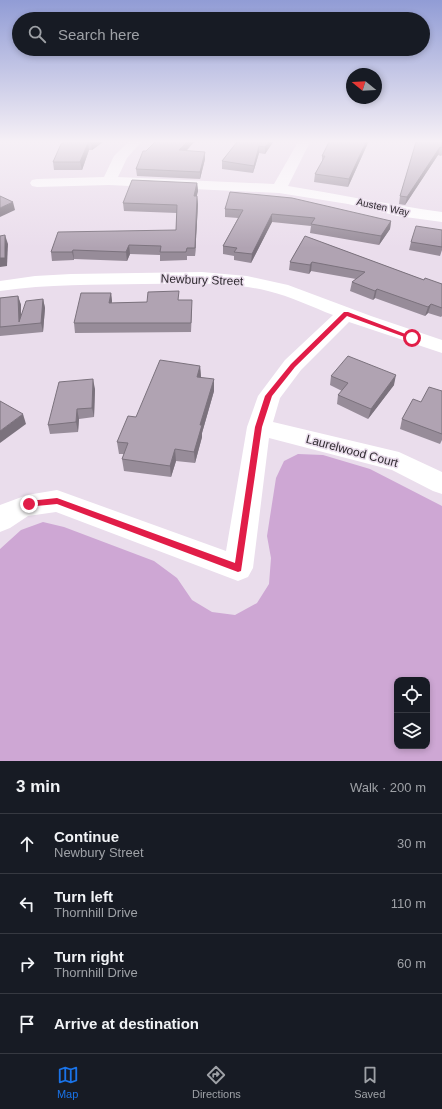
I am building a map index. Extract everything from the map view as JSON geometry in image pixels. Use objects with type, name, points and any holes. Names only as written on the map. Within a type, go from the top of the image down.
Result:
[{"type":"street","points":[[279,189],[285,178]]},
{"type":"street","name":"Austen Way","points":[[37,184],[109,181],[279,189],[348,200],[398,211],[442,218]]},
{"type":"street","name":"Newbury Street","points":[[0,286],[29,281],[202,278],[236,279],[263,284],[300,296],[412,338],[442,347]]},
{"type":"street","points":[[0,520],[4,516],[29,504],[57,501],[238,568],[259,427],[269,396],[293,365],[346,314]]},
{"type":"street","name":"Laurelwood Court","points":[[259,427],[399,462],[442,484]]},
{"type":"shaded area","points":[[298,454],[323,455],[370,469],[442,506],[442,761],[0,761],[0,549],[21,530],[43,522],[64,527],[154,561],[177,578],[192,600],[212,612],[235,615],[257,603],[269,584],[271,558],[267,536],[276,478],[284,461]]},
{"type":"building","points":[[405,178],[420,178],[407,197],[400,196]]},
{"type":"building","points":[[132,180],[197,183],[194,196],[197,196],[195,248],[187,248],[186,252],[160,252],[161,246],[129,245],[126,252],[73,250],[72,252],[51,252],[58,232],[176,230],[177,205],[123,203]]},
{"type":"building","points":[[230,192],[292,198],[391,221],[381,236],[311,224],[315,218],[272,214],[252,254],[234,252],[237,248],[223,246],[243,210],[225,209]]},
{"type":"building","points":[[0,196],[13,202],[0,208]]},
{"type":"building","points":[[416,226],[442,230],[442,247],[411,242]]},
{"type":"building","points":[[5,235],[5,258],[0,258],[0,236]]},
{"type":"building","points":[[305,236],[424,280],[425,278],[442,284],[442,308],[431,304],[428,307],[377,289],[375,291],[352,282],[365,272],[312,262],[310,265],[290,262]]},
{"type":"building","points":[[179,291],[178,300],[192,300],[191,323],[74,323],[81,293],[111,293],[109,303],[147,302],[148,292]]},
{"type":"building","points":[[18,296],[19,322],[26,301],[43,299],[41,323],[0,327],[0,298]]},
{"type":"building","points":[[348,356],[396,375],[371,409],[338,395],[348,383],[331,376]]},
{"type":"building","points":[[160,360],[200,366],[197,377],[214,379],[200,425],[202,425],[194,452],[175,449],[170,466],[122,459],[128,443],[117,442],[128,416],[136,417]]},
{"type":"building","points":[[93,379],[92,408],[77,409],[76,422],[48,425],[59,382]]},
{"type":"building","points":[[429,387],[442,391],[442,434],[402,419],[413,399],[421,402]]},
{"type":"building","points":[[0,401],[23,414],[0,431]]},
{"type":"route","points":[[29,504],[57,501],[238,568],[259,427],[269,396],[293,365],[346,314],[412,338]]}]
